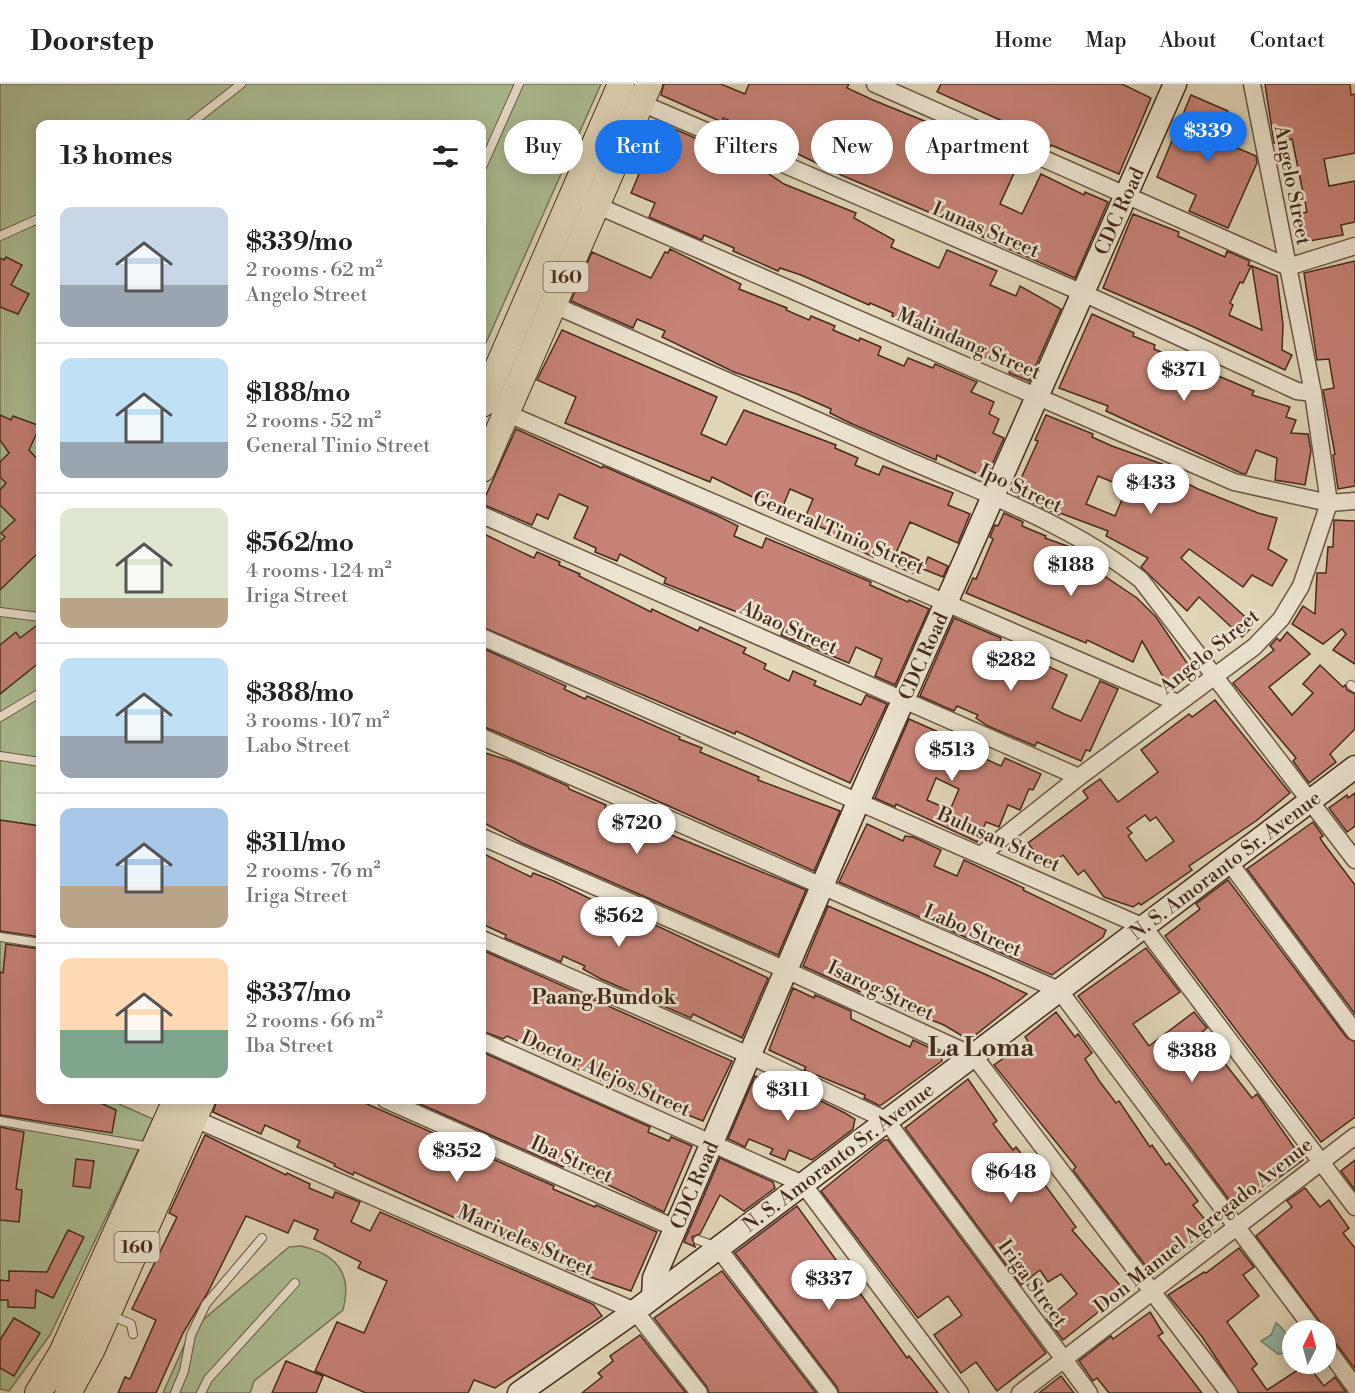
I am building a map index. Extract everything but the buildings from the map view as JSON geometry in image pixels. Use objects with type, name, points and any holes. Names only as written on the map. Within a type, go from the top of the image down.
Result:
[{"type":"main road","name":"160","points":[[486,395],[621,84]]},
{"type":"main road","name":"160","points":[[486,460],[645,93]]},
{"type":"main road","name":"160","points":[[38,1393],[62,1353],[155,1148],[186,1107]]},
{"type":"main road","name":"160","points":[[68,1393],[107,1314],[186,1107]]},
{"type":"street","points":[[875,84],[1288,267],[1355,246]]},
{"type":"street","name":"Angelo Street","points":[[981,854],[1079,777],[1254,647],[1281,619],[1301,586],[1329,503],[1313,393],[1252,84]]},
{"type":"street","name":"CDC Road","points":[[653,1297],[654,1278],[680,1231],[712,1143],[749,1055],[1083,293],[1170,86]]},
{"type":"street","name":"Lunas Street","points":[[645,93],[1302,393],[1313,393]]},
{"type":"street","name":"Malindang Street","points":[[572,195],[1234,482],[1329,503],[1355,501]]},
{"type":"street","name":"Ipo Street","points":[[554,305],[993,497],[1095,547],[1142,580],[1355,860]]},
{"type":"street","name":"General Tinio Street","points":[[486,406],[948,601],[1179,703]]},
{"type":"street","name":"Abao Street","points":[[486,517],[1079,777]]},
{"type":"street","name":"Bulusan Street","points":[[486,639],[859,800],[1144,927],[1355,1208]]},
{"type":"street","name":"Labo Street","points":[[486,739],[1059,990],[1307,1320]]},
{"type":"street","name":"N. S. Amoranto Sr. Avenue","points":[[519,1393],[653,1297],[708,1244],[803,1184],[886,1119],[974,1056],[1355,767]]},
{"type":"street","name":"Isarog Street","points":[[486,839],[786,970],[974,1056],[1229,1393]]},
{"type":"street","points":[[1229,862],[1355,1032]]},
{"type":"street","name":"Iriga Street","points":[[486,941],[749,1055],[886,1119],[1089,1393]]},
{"type":"street","name":"Doctor Alejos Street","points":[[486,1043],[803,1184],[960,1393]]},
{"type":"street","name":"Iba Street","points":[[395,1104],[680,1231]]},
{"type":"street","name":"Mariveles Street","points":[[186,1107],[635,1311],[699,1393]]},
{"type":"street","name":"Don Manuel Agregado Avenue","points":[[1020,1393],[1355,1136]]},
{"type":"street","points":[[708,1244],[829,1393]]},
{"type":"street","points":[[1336,1361],[1355,1387]]},
{"type":"lane","points":[[195,120],[241,84]]},
{"type":"lane","points":[[486,158],[519,84]]},
{"type":"lane","points":[[0,236],[36,220]]},
{"type":"lane","points":[[0,612],[36,616]]},
{"type":"lane","points":[[0,717],[36,695]]},
{"type":"lane","points":[[0,756],[36,761]]},
{"type":"lane","points":[[0,937],[36,942]]},
{"type":"lane","points":[[0,1121],[155,1148]]},
{"type":"lane","points":[[175,1393],[184,1371],[191,1335],[206,1304],[262,1238]]},
{"type":"lane","points":[[201,1393],[208,1379],[295,1283]]},
{"type":"lane","points":[[107,1314],[130,1324],[133,1334]]},
{"type":"shaded area","points":[[0,84],[601,84],[583,125],[583,120],[504,120],[504,174],[561,174],[486,343],[486,120],[36,120],[36,1104],[119,1104],[153,1119],[50,1335],[9,1391],[0,1389]]},
{"type":"shaded area","points":[[301,1246],[324,1254],[339,1267],[346,1286],[343,1310],[254,1381],[250,1393],[163,1393],[191,1330],[289,1247]]},
{"type":"shaded area","points":[[1276,1323],[1282,1328],[1282,1354],[1278,1354],[1261,1341],[1271,1335]]},
{"type":"district","name":"Paang Bundok","points":[[604,997]]},
{"type":"district","name":"La Loma","points":[[981,1047]]}]
